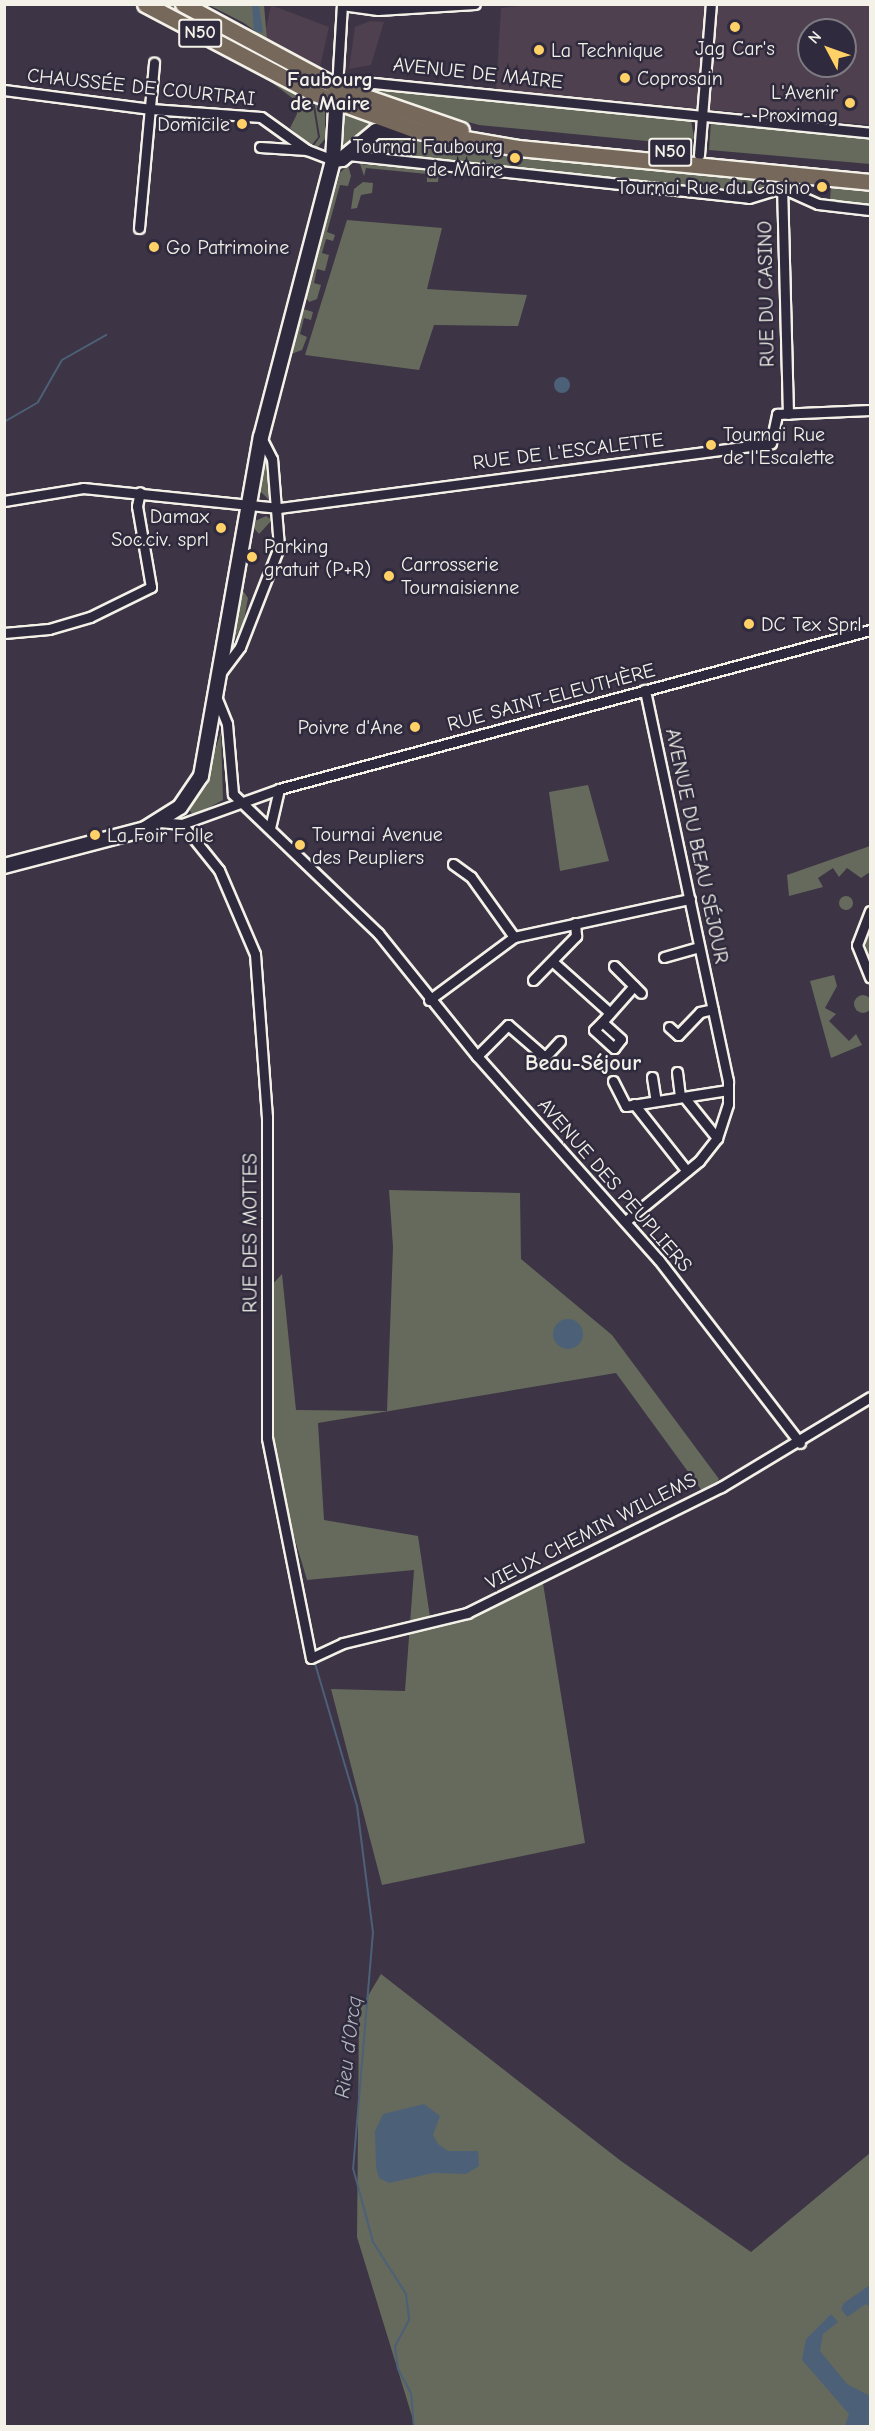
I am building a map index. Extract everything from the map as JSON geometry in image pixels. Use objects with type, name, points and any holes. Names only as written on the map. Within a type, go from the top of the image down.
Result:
[{"type":"main road","name":"N50","points":[[145,4],[337,103],[419,130],[518,148],[783,181],[870,182]]},
{"type":"main road","name":"N50","points":[[183,4],[337,87],[469,132],[870,172]]},
{"type":"main road","points":[[4,866],[115,839],[159,822],[180,807],[201,776],[218,699],[261,437],[333,159],[337,87]]},
{"type":"main road","points":[[333,159],[348,155],[376,131],[419,130]]},
{"type":"street","points":[[337,87],[342,5],[378,10],[475,4]]},
{"type":"street","points":[[699,155],[704,116],[711,4]]},
{"type":"street","points":[[139,228],[154,63]]},
{"type":"street","name":"AVENUE DE MAIRE","points":[[337,87],[373,83],[870,133]]},
{"type":"street","name":"CHAUSSÉE DE COURTRAI","points":[[4,90],[151,110],[261,117],[307,150],[333,159]]},
{"type":"street","points":[[260,147],[307,150]]},
{"type":"street","points":[[348,155],[749,198],[783,181],[818,204],[870,210]]},
{"type":"street","name":"RUE DU CASINO","points":[[783,181],[788,414]]},
{"type":"street","points":[[788,414],[870,411]]},
{"type":"street","name":"RUE DE L'ESCALETTE","points":[[4,501],[83,488],[140,492],[279,508],[771,443],[777,414],[788,414]]},
{"type":"street","points":[[222,670],[240,647],[272,572],[279,508],[272,459],[261,437]]},
{"type":"street","points":[[4,633],[49,629],[90,617],[151,587],[137,506],[140,492]]},
{"type":"street","name":"RUE SAINT-ELEUTHÈRE","points":[[182,824],[279,789],[870,630]]},
{"type":"street","name":"AVENUE DU BEAU SÉJOUR","points":[[627,1220],[687,1172],[717,1138],[728,1090],[645,690]]},
{"type":"street","name":"AVENUE DES PEUPLIERS","points":[[218,699],[227,724],[229,786],[241,801],[378,933],[429,1000],[477,1056],[627,1220],[800,1443]]},
{"type":"street","points":[[270,828],[279,789]]},
{"type":"street","points":[[159,822],[182,824]]},
{"type":"street","name":"RUE DES MOTTES","points":[[182,824],[219,870],[251,934],[262,1038],[270,1287],[267,1438],[311,1658]]},
{"type":"street","points":[[453,864],[471,877],[514,937]]},
{"type":"street","points":[[429,1000],[514,937],[690,899]]},
{"type":"street","points":[[870,911],[857,945],[870,978]]},
{"type":"street","points":[[533,980],[576,936],[575,923]]},
{"type":"street","points":[[664,957],[699,947]]},
{"type":"street","points":[[553,962],[610,1013]]},
{"type":"street","points":[[602,1022],[638,989],[614,966]]},
{"type":"street","points":[[669,1027],[678,1035],[700,1012],[713,1009]]},
{"type":"street","points":[[477,1056],[508,1025],[545,1057],[560,1041]]},
{"type":"street","points":[[677,1072],[682,1097],[717,1138]]},
{"type":"street","points":[[652,1077],[656,1101]]},
{"type":"street","points":[[613,1082],[626,1106],[728,1090]]},
{"type":"street","points":[[634,1104],[687,1172]]},
{"type":"street","name":"VIEUX CHEMIN WILLEMS","points":[[311,1658],[343,1643],[467,1613],[800,1443],[870,1397]]},
{"type":"shaded area","points":[[541,4],[870,5],[870,125],[496,89],[501,8]]},
{"type":"shaded area","points":[[271,5],[329,27],[320,67],[264,38]]},
{"type":"shaded area","points":[[370,21],[384,22],[371,65],[349,69],[355,27]]},
{"type":"green space","points":[[157,5],[172,5],[274,64]]},
{"type":"green space","points":[[209,5],[264,5],[267,40],[244,23]]},
{"type":"green space","points":[[263,76],[312,99],[318,137],[311,146],[290,128],[297,114],[295,100]]},
{"type":"green space","points":[[366,87],[691,120],[694,138],[688,145],[479,125],[365,93]]},
{"type":"green space","points":[[314,100],[325,112],[325,139],[317,148],[313,147],[320,137]]},
{"type":"green space","points":[[344,114],[377,125],[340,156],[343,118]]},
{"type":"green space","points":[[711,122],[870,138],[870,164],[709,150]]},
{"type":"green space","points":[[380,135],[516,156],[775,182],[747,194],[360,152]]},
{"type":"green space","points":[[360,164],[439,171],[438,182],[427,182],[427,174],[366,168],[364,176]]},
{"type":"green space","points":[[348,165],[351,176],[348,186],[340,185],[327,232],[335,235],[333,241],[326,239],[322,253],[329,255],[325,271],[317,269],[314,283],[321,285],[317,299],[309,302],[305,296],[340,173]]},
{"type":"green space","points":[[363,182],[373,183],[372,193],[361,195],[357,208],[351,209],[354,189]]},
{"type":"green space","points":[[831,186],[870,189],[870,207],[830,200]]},
{"type":"green space","points":[[347,220],[442,228],[427,289],[527,295],[518,326],[434,325],[419,370],[305,355]]},
{"type":"green space","points":[[303,309],[313,312],[311,320],[304,318],[300,334],[307,337],[302,350],[291,354]]},
{"type":"green space","points":[[265,459],[269,462],[272,503],[258,489]]},
{"type":"green space","points":[[266,516],[272,520],[259,534],[253,527],[243,591],[248,598],[244,620],[233,643],[253,522]]},
{"type":"green space","points":[[221,732],[223,800],[193,816],[188,807],[205,780]]},
{"type":"green space","points":[[588,785],[609,861],[560,871],[549,792]]},
{"type":"green space","points":[[870,846],[870,872],[861,878],[847,868],[839,877],[833,868],[818,878],[823,887],[789,896],[787,875]]},
{"type":"green space","points":[[846,896],[851,898],[853,903],[851,908],[846,910],[841,908],[839,903],[841,898]]},
{"type":"green space","points":[[870,922],[870,967],[864,935]]},
{"type":"green space","points":[[834,975],[837,986],[825,1008],[836,1014],[829,1021],[849,1041],[856,1034],[862,1045],[831,1058],[810,981]]},
{"type":"green space","points":[[863,995],[869,998],[872,1004],[869,1010],[863,1013],[857,1010],[854,1004],[857,998]]},
{"type":"green space","points":[[389,1190],[520,1193],[521,1259],[612,1335],[719,1479],[705,1495],[616,1373],[318,1423],[324,1520],[418,1536],[431,1624],[542,1577],[585,1843],[382,1885],[331,1689],[405,1691],[414,1570],[307,1580],[270,1456],[270,1287],[282,1274],[296,1410],[387,1411],[393,1247]]},
{"type":"green space","points":[[381,1974],[621,2161],[751,2252],[870,2153],[870,2426],[415,2426],[357,2237],[359,2011]]},
{"type":"water","points":[[252,5],[259,5],[263,33],[254,31]]},
{"type":"water","points":[[562,377],[570,385],[562,393],[554,385]]},
{"type":"water","points":[[568,1319],[579,1323],[583,1334],[579,1345],[568,1349],[557,1345],[553,1334],[557,1323]]},
{"type":"water","points":[[424,2104],[440,2116],[433,2135],[438,2144],[448,2151],[478,2151],[479,2166],[466,2174],[433,2173],[389,2183],[379,2178],[376,2167],[375,2131],[383,2114]]},
{"type":"water","points":[[870,2285],[870,2307],[866,2304],[847,2317],[841,2309],[844,2303]]},
{"type":"water","points":[[831,2314],[838,2322],[823,2334],[820,2351],[847,2384],[870,2396],[870,2426],[845,2426],[849,2414],[802,2360],[806,2339]]},
{"type":"waterway","points":[[4,422],[38,402],[62,360],[106,335]]},
{"type":"waterway","name":"Rieu d'Orcq","points":[[314,1660],[357,1806],[373,1932],[353,2168],[373,2242],[406,2294],[409,2320],[395,2346],[398,2369],[411,2393],[414,2426]]},
{"type":"place","name":"Jag Car's","points":[[735,27]]},
{"type":"place","name":"La Technique","points":[[539,50]]},
{"type":"place","name":"Coprosain","points":[[625,78]]},
{"type":"place","name":"L'Avenir - Proximag","points":[[850,103]]},
{"type":"place","name":"Domicile","points":[[242,124]]},
{"type":"place","name":"Tournai Faubourg de Maire","points":[[515,158]]},
{"type":"place","name":"Tournai Rue du Casino","points":[[822,187]]},
{"type":"place","name":"Go Patrimoine","points":[[154,247]]},
{"type":"place","name":"Tournai Rue de l'Escalette","points":[[711,445]]},
{"type":"place","name":"Damax Soc.civ. sprl","points":[[221,528]]},
{"type":"place","name":"Parking gratuit (P+R)","points":[[252,557]]},
{"type":"place","name":"Carrosserie Tournaisienne","points":[[389,576]]},
{"type":"place","name":"DC Tex Sprl","points":[[749,624]]},
{"type":"place","name":"Poivre d'Ane","points":[[415,727]]},
{"type":"place","name":"La Foir Folle","points":[[95,835]]},
{"type":"place","name":"Tournai Avenue des Peupliers","points":[[300,845]]},
{"type":"district","name":"Faubourg de Maire","points":[[330,91]]},
{"type":"district","name":"Beau-Séjour","points":[[583,1064]]}]
